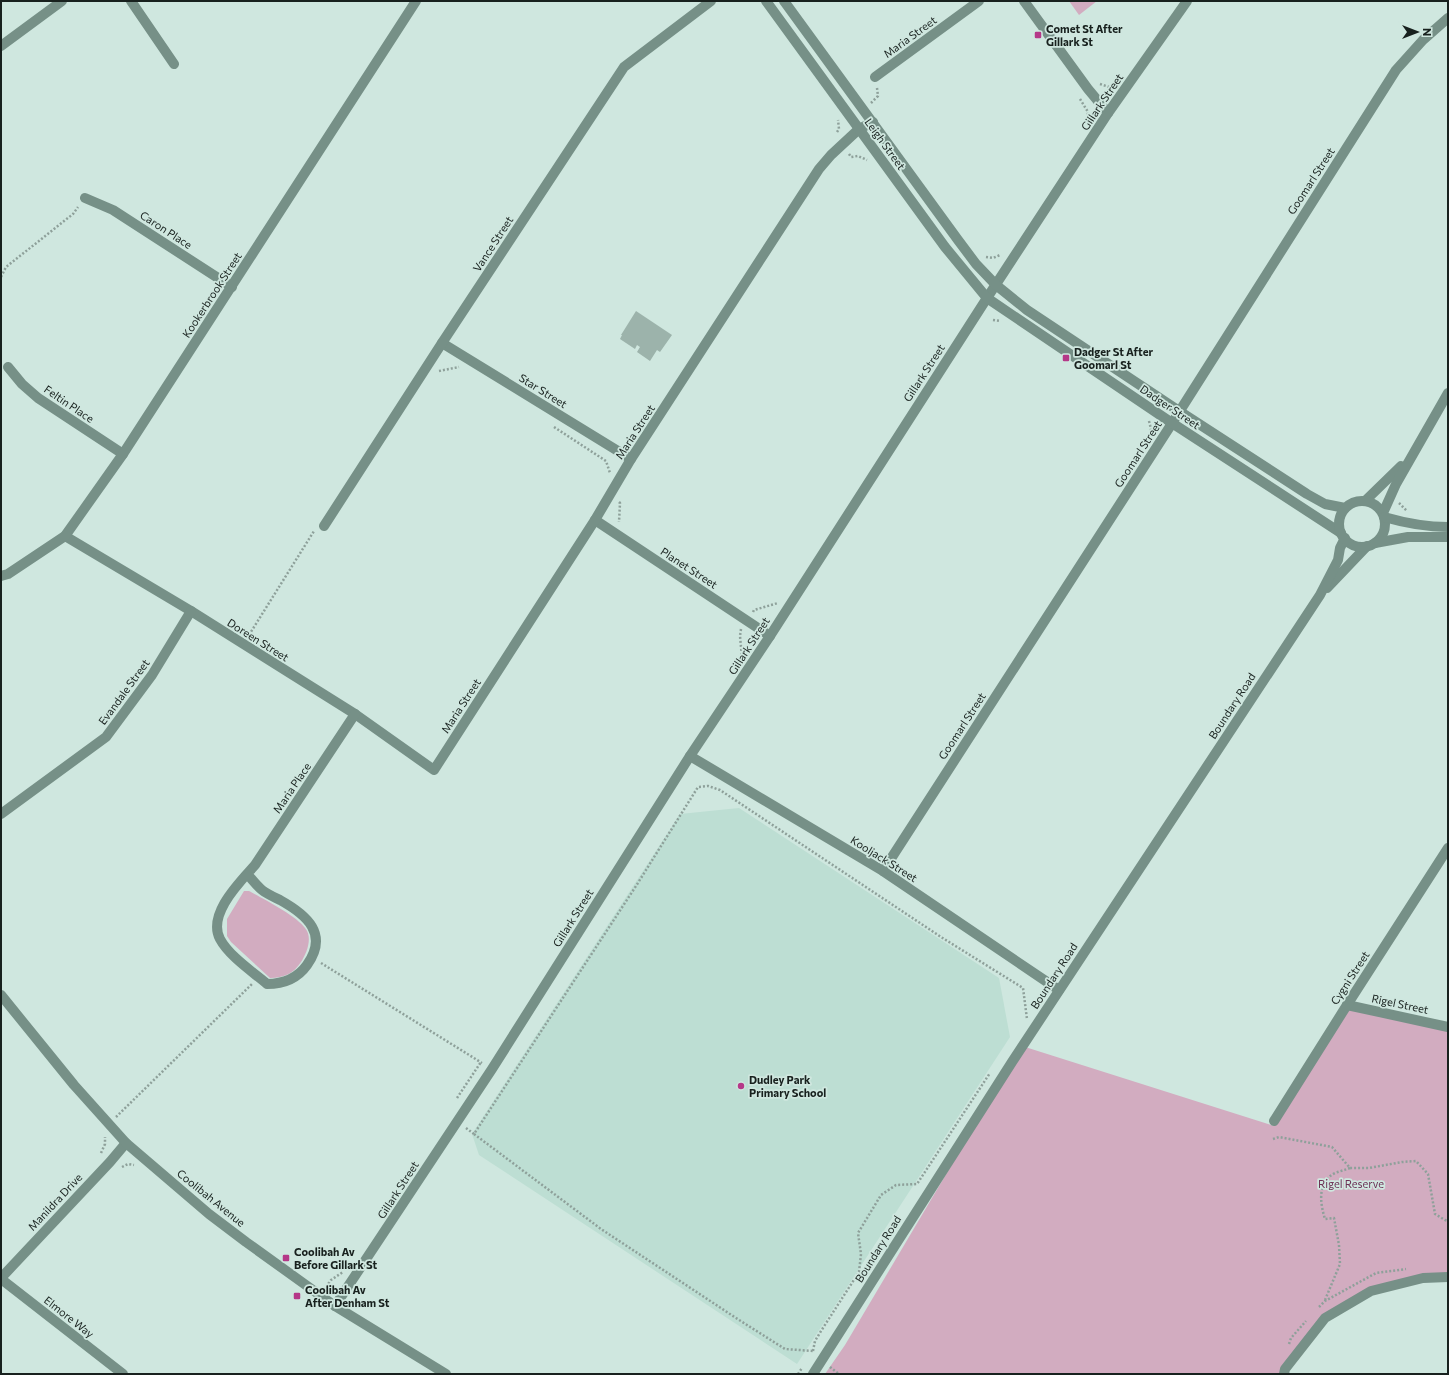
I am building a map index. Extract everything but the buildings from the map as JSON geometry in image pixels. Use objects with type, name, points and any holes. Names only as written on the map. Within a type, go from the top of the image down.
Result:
[{"type":"street","points":[[1,46],[62,1]]},
{"type":"street","points":[[131,1],[174,64]]},
{"type":"street","name":"Kookerbrook Street","points":[[1,576],[8,574],[65,536],[123,454],[416,1]]},
{"type":"street","name":"Vance Street","points":[[324,526],[442,343],[624,67],[711,1]]},
{"type":"street","name":"Leigh Street","points":[[766,1],[944,247],[987,298]]},
{"type":"street","name":"Leigh Street","points":[[784,1],[967,252],[996,285]]},
{"type":"street","name":"Maria Street","points":[[875,77],[979,1]]},
{"type":"street","points":[[1024,1],[1088,89],[1108,113]]},
{"type":"street","name":"Gillark Street","points":[[335,1306],[492,1069],[690,756],[770,636],[987,298],[1108,113],[1187,1]]},
{"type":"street","name":"Goomarl Street","points":[[883,871],[1172,423],[1396,70],[1422,40],[1448,18]]},
{"type":"street","name":"Maria Street","points":[[434,770],[595,520],[631,459],[819,169],[831,155],[859,129],[873,122]]},
{"type":"street","name":"Caron Place","points":[[85,198],[113,210],[232,287]]},
{"type":"street","name":"Dadger Street","points":[[996,285],[1027,310],[1179,411],[1308,494],[1325,504],[1345,508]]},
{"type":"street","name":"Dadger Street","points":[[987,298],[1343,536]]},
{"type":"street","name":"Star Street","points":[[442,343],[631,459]]},
{"type":"street","name":"Feltin Place","points":[[8,367],[22,384],[38,398],[123,454]]},
{"type":"street","points":[[1371,545],[1380,538],[1384,532],[1384,515],[1396,484],[1411,455],[1448,393]]},
{"type":"street","points":[[1365,501],[1411,455]]},
{"type":"street","points":[[1448,527],[1435,527],[1409,523],[1384,515],[1372,503],[1365,501],[1358,501],[1345,508],[1340,520],[1343,536],[1355,545],[1371,545],[1408,537],[1448,537]]},
{"type":"street","name":"Planet Street","points":[[595,520],[770,636]]},
{"type":"street","name":"Doreen Street","points":[[65,536],[191,611],[355,714],[434,770]]},
{"type":"street","name":"Boundary Road","points":[[813,1374],[1012,1062],[1320,595],[1338,560],[1343,536]]},
{"type":"street","name":"Boundary Road","points":[[1320,595],[1371,545]]},
{"type":"street","name":"Evandale Street","points":[[1,814],[106,737],[152,675],[191,611]]},
{"type":"street","name":"Maria Place","points":[[247,874],[262,890],[302,914],[310,922],[316,936],[312,957],[301,973],[284,983],[267,984],[238,961],[220,939],[217,930],[220,913],[225,902],[247,874],[255,865],[355,714]]},
{"type":"street","name":"Kooljack Street","points":[[690,756],[883,871],[1059,990]]},
{"type":"street","name":"Cygni Street","points":[[1274,1121],[1448,848]]},
{"type":"street","name":"Coolibah Avenue","points":[[1,995],[74,1085],[126,1143],[216,1219],[335,1306],[446,1374]]},
{"type":"street","name":"Rigel Street","points":[[1347,1005],[1448,1027]]},
{"type":"street","name":"Manildra Drive","points":[[1,1278],[126,1143]]},
{"type":"street","points":[[1284,1374],[1285,1369],[1325,1318],[1372,1291],[1422,1278],[1448,1277]]},
{"type":"street","name":"Elmore Way","points":[[1,1278],[122,1374]]},
{"type":"path","points":[[1,277],[6,267],[73,214],[85,198]]},
{"type":"path","points":[[427,367],[437,371],[462,367]]},
{"type":"path","points":[[548,423],[606,461],[610,475]]},
{"type":"path","points":[[609,496],[620,503],[618,521],[621,526]]},
{"type":"path","points":[[243,644],[313,532],[324,526]]},
{"type":"path","points":[[742,660],[740,631],[754,610],[778,603]]},
{"type":"path","points":[[748,606],[754,610]]},
{"type":"path","points":[[474,1134],[636,886],[698,787],[708,786],[720,790],[941,937],[1023,988],[1028,1019],[1024,1026]]},
{"type":"path","points":[[312,957],[492,1069]]},
{"type":"path","points":[[108,1124],[259,977]]},
{"type":"path","points":[[454,1104],[485,1056]]},
{"type":"path","points":[[809,1357],[813,1351],[815,1341],[859,1272],[861,1254],[858,1233],[881,1195],[896,1185],[917,1184],[992,1071]]},
{"type":"path","points":[[458,1121],[601,1229],[742,1322],[785,1349],[813,1351]]},
{"type":"path","points":[[1273,1139],[1279,1137],[1332,1147],[1350,1168]]},
{"type":"path","points":[[1324,1301],[1340,1264],[1339,1245],[1334,1218],[1325,1219],[1322,1208],[1321,1190],[1325,1182],[1334,1174],[1350,1168],[1369,1168],[1416,1161],[1428,1174],[1435,1214],[1448,1221]]},
{"type":"path","points":[[320,1295],[331,1280],[346,1270]]},
{"type":"path","points":[[798,1374],[806,1362]]},
{"type":"shaded area","name":"Dudley Park Primary School","points":[[739,808],[999,978],[1010,1037],[797,1364],[479,1155],[472,1134],[680,814]]},
{"type":"green space","points":[[1069,1],[1097,1],[1079,15]]},
{"type":"green space","points":[[244,891],[249,891],[287,913],[301,923],[305,928],[309,936],[308,945],[303,958],[292,972],[280,977],[270,978],[231,942],[227,936],[227,919]]},
{"type":"green space","name":"Rigel Reserve","points":[[1347,1005],[1448,1030],[1448,1277],[1371,1291],[1325,1318],[1284,1374],[825,1374],[845,1345],[1022,1046],[1274,1126]]},
{"type":"place","name":"Comet St After Gillark St","points":[[1038,35]]},
{"type":"place","name":"Dadger St After Goomarl St","points":[[1066,358]]},
{"type":"place","name":"Dudley Park Primary School","points":[[741,1086]]},
{"type":"place","name":"Coolibah Av Before Gillark St","points":[[286,1258]]},
{"type":"place","name":"Coolibah Av After Denham St","points":[[297,1296]]}]
